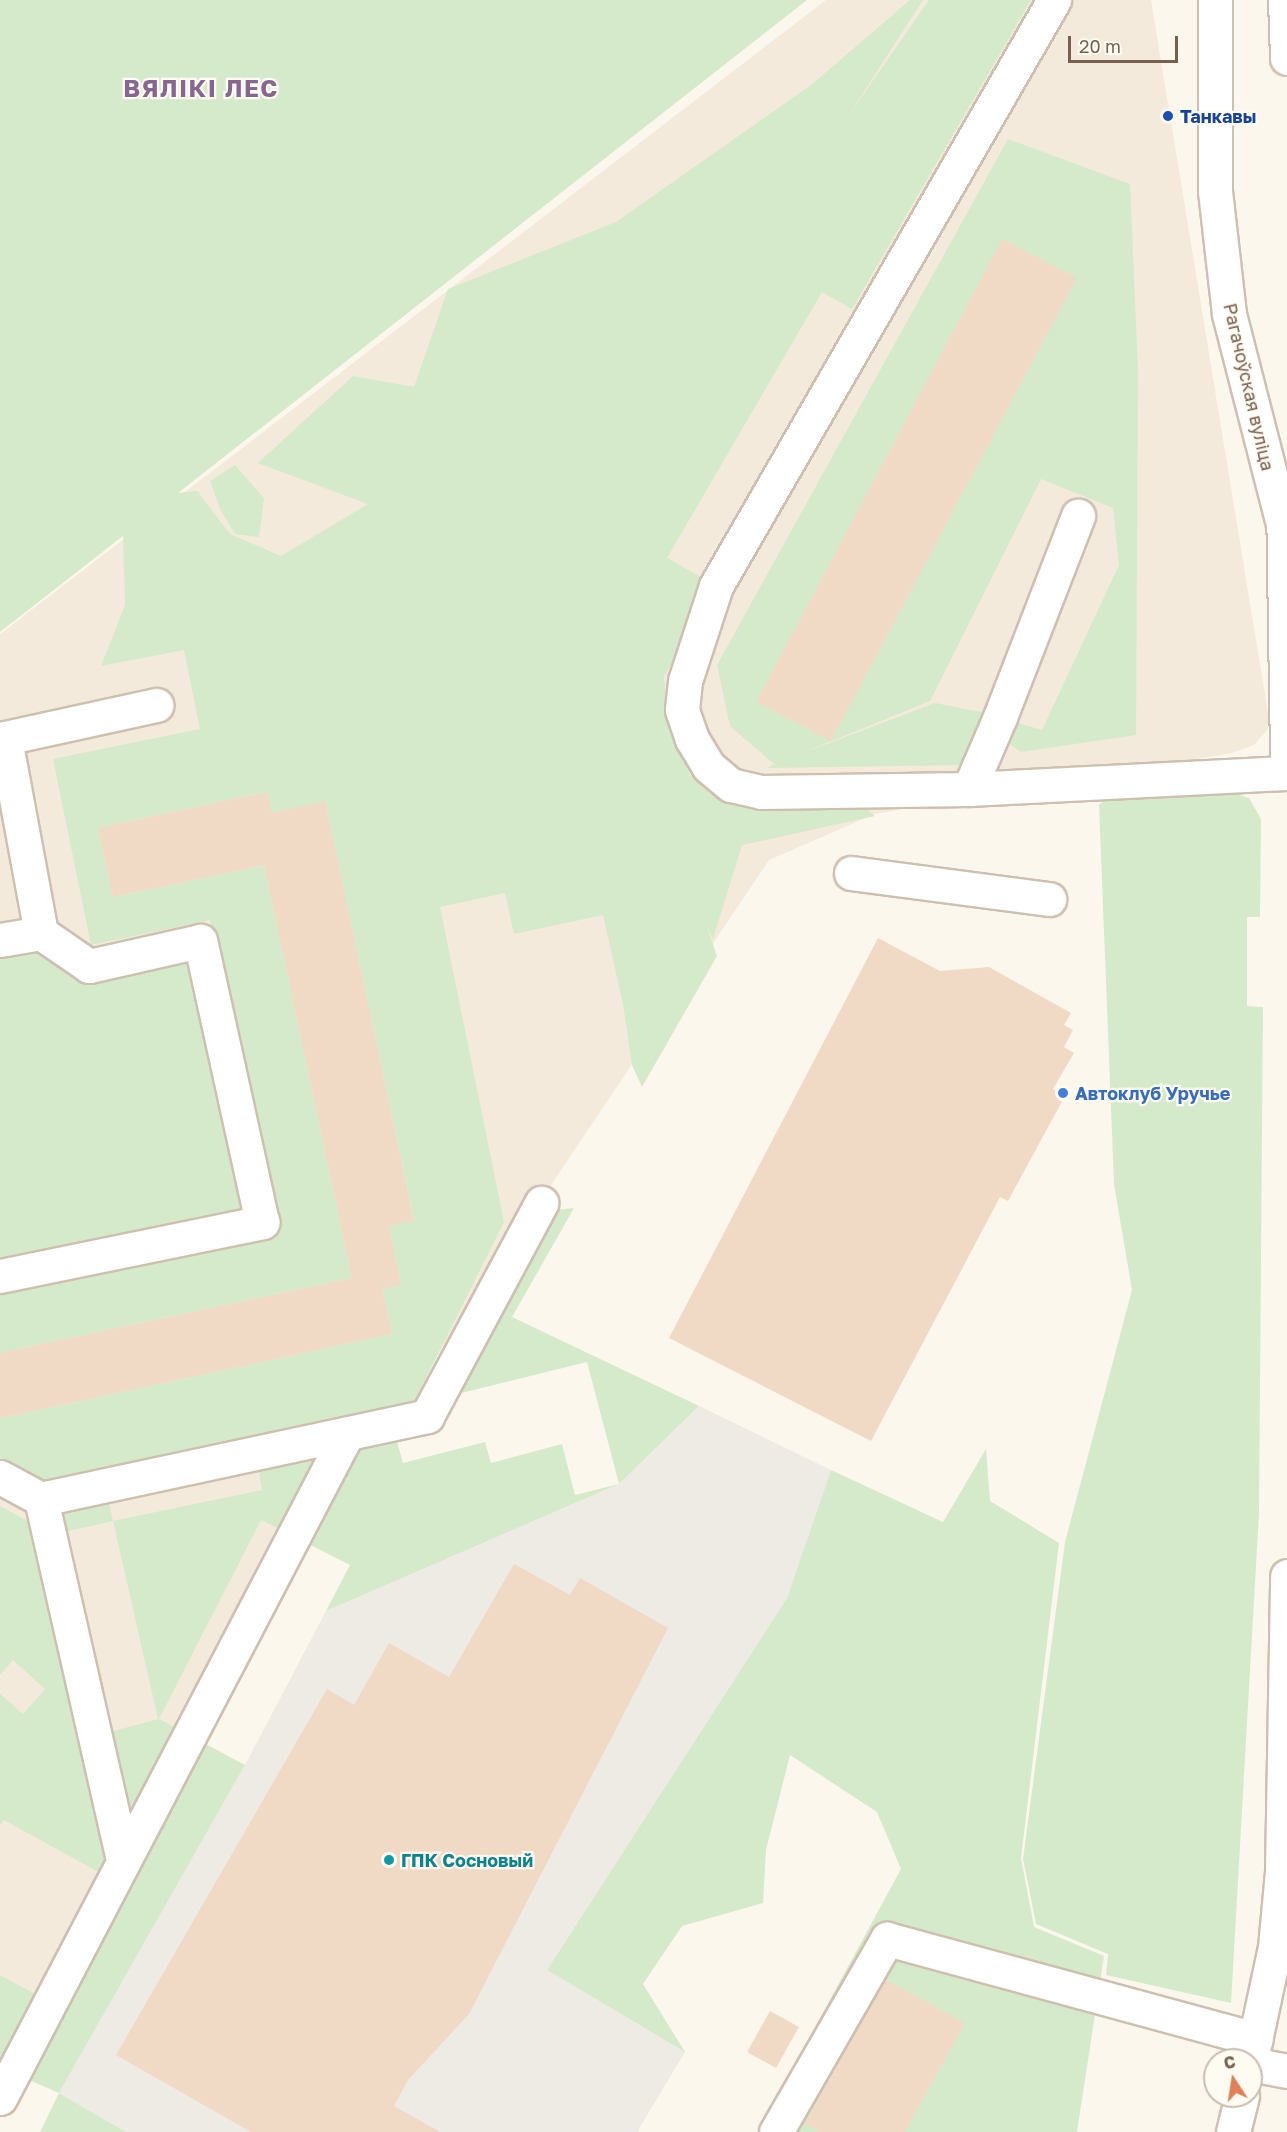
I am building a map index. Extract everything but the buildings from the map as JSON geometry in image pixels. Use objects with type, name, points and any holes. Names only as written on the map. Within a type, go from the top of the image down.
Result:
[{"type":"street","points":[[1054,0],[716,586],[685,681],[682,710],[692,739],[708,766],[731,784],[761,792],[969,789],[1287,773]]},
{"type":"street","name":"Рагачоўская вуліца","points":[[1215,0],[1215,190],[1229,314],[1282,521]]},
{"type":"street","points":[[1285,0],[1287,58]]},
{"type":"street","name":"Рагачоўская вуліца","points":[[1287,450],[1282,521],[1286,621],[1287,756]]},
{"type":"street","points":[[969,789],[1000,717],[1078,516]]},
{"type":"street","points":[[41,933],[5,738],[156,705]]},
{"type":"street","points":[[851,873],[1049,899]]},
{"type":"street","points":[[0,940],[41,933],[89,966],[200,941],[262,1222],[0,1276]]},
{"type":"street","points":[[0,1477],[41,1499],[427,1416],[541,1203]]},
{"type":"street","points":[[0,2098],[347,1434]]},
{"type":"street","points":[[41,1499],[123,1861]]},
{"type":"street","points":[[1254,2048],[1275,1947],[1285,1871],[1287,1576]]},
{"type":"street","points":[[776,2132],[887,1939],[1231,2048]]},
{"type":"street","points":[[1263,2060],[1287,2071]]},
{"type":"street","points":[[1233,2132],[1239,2108]]},
{"type":"shaded area","points":[[826,0],[1151,0],[1269,719],[1267,730],[1254,745],[1232,753],[875,814],[769,860],[411,1394],[335,1416],[0,2073],[0,634]]},
{"type":"shaded area","points":[[699,1406],[831,1470],[787,1598],[547,1970],[685,2052],[637,2132],[126,2132],[59,2093],[245,1765],[326,1611],[619,1484]]},
{"type":"green space","points":[[0,0],[807,0],[178,493],[197,491],[230,534],[281,556],[368,504],[258,463],[353,376],[414,387],[448,289],[616,222],[811,85],[910,0],[923,0],[849,115],[929,0],[1031,0],[852,309],[822,292],[667,558],[717,586],[664,676],[666,706],[676,744],[690,775],[714,797],[757,805],[861,805],[875,816],[742,845],[713,939],[706,924],[717,956],[642,1087],[632,1065],[623,1004],[603,915],[514,934],[505,893],[440,907],[504,1222],[414,1402],[41,1481],[0,1458],[0,1418],[392,1334],[382,1289],[401,1285],[389,1226],[414,1220],[325,802],[272,813],[267,792],[98,828],[113,897],[264,865],[352,1278],[0,1353],[0,1294],[279,1234],[210,920],[91,945],[53,759],[200,729],[184,650],[101,666],[125,605],[123,536],[0,632]]},
{"type":"green space","points":[[1008,139],[1130,184],[1138,372],[1136,735],[1021,752],[1010,744],[1014,722],[1042,730],[1119,565],[1113,508],[1041,479],[930,701],[795,756],[935,703],[991,714],[961,765],[767,768],[774,764],[730,726],[717,665]]},
{"type":"green space","points":[[235,465],[264,498],[259,537],[235,534],[220,509],[210,481]]},
{"type":"green space","points":[[1229,792],[1249,798],[1261,819],[1260,917],[1247,917],[1247,1006],[1263,1007],[1259,1513],[1231,2003],[1106,1975],[1108,1954],[1036,1924],[1023,1859],[1065,1542],[1132,1290],[1114,1184],[1099,805],[1106,799]]},
{"type":"green space","points":[[41,933],[90,966],[200,941],[262,1222],[0,1276],[0,940]]},
{"type":"green space","points":[[574,1208],[512,1317],[699,1406],[619,1484],[587,1362],[437,1399],[536,1212]]},
{"type":"green space","points":[[392,1424],[403,1463],[485,1442],[491,1463],[562,1444],[575,1495],[619,1484],[326,1611],[350,1565],[261,1520],[159,1719],[245,1765],[59,2093],[13,2073],[0,2096],[0,1975],[50,2002],[113,1880],[4,1820],[0,1825],[0,1694],[23,1714],[45,1689],[13,1660],[0,1675],[0,1506],[28,1521],[97,1810],[95,1736],[158,1719],[113,1521],[262,1490],[256,1453]]},
{"type":"green space","points":[[986,1449],[990,1501],[1059,1543],[1021,1858],[1034,1927],[1104,1956],[1077,2132],[758,2132],[901,1869],[877,1812],[790,1755],[766,1850],[763,1903],[682,1926],[643,1984],[685,2052],[547,1970],[787,1598],[831,1470],[943,1522]]},
{"type":"green space","points":[[105,1486],[113,1521],[50,1535],[41,1499]]},
{"type":"green space","points":[[59,2093],[126,2132],[40,2132]]},
{"type":"place","name":"Танкавы","points":[[1168,116]]},
{"type":"place","name":"Автоклуб Уручье","points":[[1063,1093]]},
{"type":"place","name":"ГПК Сосновый","points":[[389,1860]]},
{"type":"district","name":"ВЯЛІКІ ЛЕС","points":[[201,88]]}]
